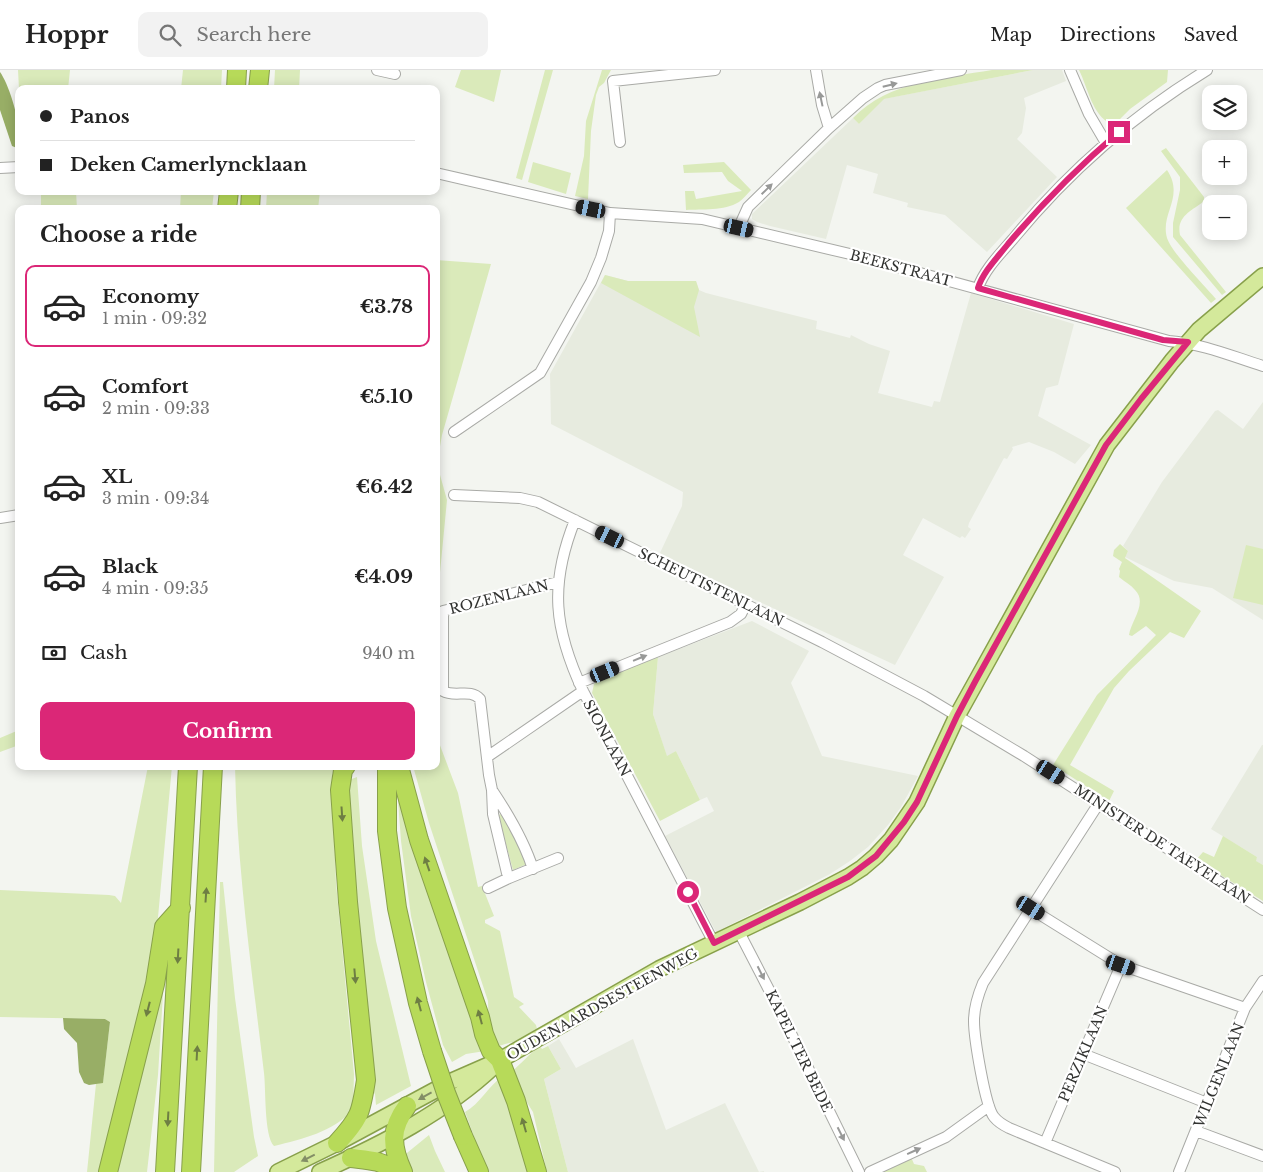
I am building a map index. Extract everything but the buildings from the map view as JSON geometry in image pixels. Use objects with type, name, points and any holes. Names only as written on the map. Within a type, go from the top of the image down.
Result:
[{"type":"highway","points":[[236,85],[237,70]]},
{"type":"highway","points":[[258,85],[260,70]]},
{"type":"highway","points":[[165,1172],[188,770]]},
{"type":"highway","points":[[191,1172],[214,770]]},
{"type":"highway","points":[[337,1143],[354,1125],[358,1117],[362,1108],[366,1080],[348,902],[340,790],[343,770]]},
{"type":"highway","points":[[381,770],[388,792]]},
{"type":"highway","points":[[387,770],[387,831],[398,908],[418,1003],[446,1093],[479,1172]]},
{"type":"highway","points":[[400,770],[419,840],[480,1017],[484,1034],[491,1051],[500,1060],[524,1123],[537,1172]]},
{"type":"highway","points":[[108,1172],[154,984],[164,927],[181,908]]},
{"type":"highway","points":[[403,1172],[398,1160],[393,1135],[399,1117],[407,1106]]},
{"type":"highway","points":[[351,1158],[376,1160],[389,1166],[396,1172]]},
{"type":"main road","name":"OUDENAARDSESTEENWEG","points":[[278,1172],[337,1143],[452,1081],[500,1060],[659,969],[848,877],[876,856],[904,822],[917,802],[957,716],[1106,445],[1141,399],[1206,322],[1263,276]]},
{"type":"main road","name":"OUDENAARDSESTEENWEG","points":[[320,1172],[351,1158],[443,1107],[470,1088],[500,1060]]},
{"type":"street","points":[[620,142],[614,81],[715,70]]},
{"type":"street","points":[[816,70],[822,105],[829,128]]},
{"type":"street","points":[[739,228],[748,207],[829,128],[863,98],[878,88],[960,70]]},
{"type":"street","points":[[1070,70],[1089,114],[1106,143]]},
{"type":"street","points":[[978,288],[980,281],[994,261],[1046,200],[1106,143],[1158,102],[1207,70]]},
{"type":"street","points":[[382,71],[394,74]]},
{"type":"street","points":[[0,168],[15,167]]},
{"type":"street","name":"BEEKSTRAAT","points":[[440,174],[610,213],[695,218],[739,228],[850,254],[1163,340],[1188,342],[1238,356],[1263,366]]},
{"type":"street","points":[[454,432],[540,373],[602,258],[609,231],[610,213]]},
{"type":"street","name":"SCHEUTISTENLAAN","points":[[454,495],[520,498],[536,501],[822,642],[924,696],[957,716]]},
{"type":"street","points":[[0,518],[15,516]]},
{"type":"street","name":"SIONLAAN","points":[[575,520],[558,582],[561,634],[581,687],[714,943]]},
{"type":"street","name":"ROZENLAAN","points":[[509,878],[493,814],[492,790],[486,757],[480,699],[472,694],[447,694],[443,691],[442,611],[558,582]]},
{"type":"street","points":[[486,757],[581,687],[730,622],[741,614],[746,604]]},
{"type":"street","name":"MINISTER DE TAEYELAAN","points":[[957,716],[993,736],[1099,803],[1263,910]]},
{"type":"street","name":"ROZENLAAN","points":[[492,790],[508,816],[529,856],[533,868]]},
{"type":"street","points":[[1099,803],[983,983],[976,1006],[974,1022],[992,1116],[1002,1124],[1115,1172]]},
{"type":"street","points":[[488,888],[558,858]]},
{"type":"street","points":[[1031,908],[1121,965],[1245,1008]]},
{"type":"street","name":"KAPEL TER BEDE","points":[[738,930],[859,1172]]},
{"type":"street","name":"PERZIKLAAN","points":[[1045,1143],[1121,965]]},
{"type":"street","name":"WILGENLAAN","points":[[1179,1172],[1245,1008],[1263,981]]},
{"type":"street","points":[[1083,1054],[1208,1103]]},
{"type":"street","points":[[870,1172],[946,1137],[989,1106]]},
{"type":"street","points":[[1196,1131],[1263,1156]]},
{"type":"shaded area","points":[[18,70],[70,70],[68,85],[19,85]]},
{"type":"shaded area","points":[[183,70],[222,70],[221,85],[181,85]]},
{"type":"shaded area","points":[[275,70],[300,70],[299,85],[274,85]]},
{"type":"shaded area","points":[[461,70],[501,70],[494,102],[455,87]]},
{"type":"shaded area","points":[[545,70],[553,70],[522,180],[516,178]]},
{"type":"shaded area","points":[[602,70],[611,70],[604,83],[599,87],[596,95],[591,131],[588,199],[575,196],[584,156],[586,121]]},
{"type":"shaded area","points":[[992,70],[1033,70],[884,99],[859,124],[853,118],[883,96],[900,89],[937,79]]},
{"type":"shaded area","points":[[1033,70],[1062,70],[1066,81],[1024,98],[1026,108],[1022,133],[1017,139],[1057,177],[987,252],[945,215],[907,207],[908,203],[873,193],[878,174],[847,165],[826,239],[770,226],[752,219],[752,214],[853,118],[859,124],[883,99]]},
{"type":"shaded area","points":[[1079,70],[1168,70],[1167,82],[1111,124],[1095,108]]},
{"type":"shaded area","points":[[0,72],[8,87],[15,109],[15,147],[12,146],[0,110]]},
{"type":"shaded area","points":[[1166,148],[1202,195],[1202,202],[1190,211],[1180,223],[1180,235],[1226,292],[1222,295],[1173,237],[1173,223],[1180,190],[1180,177],[1161,151]]},
{"type":"shaded area","points":[[533,162],[571,173],[566,194],[528,182]]},
{"type":"shaded area","points":[[724,162],[751,190],[739,202],[727,207],[686,210],[685,191],[694,191],[696,199],[742,191],[728,181],[722,172],[684,173],[683,165]]},
{"type":"shaded area","points":[[1167,170],[1174,188],[1167,221],[1167,238],[1182,260],[1216,299],[1211,303],[1126,208]]},
{"type":"shaded area","points":[[41,195],[76,195],[77,205],[41,205]]},
{"type":"shaded area","points":[[181,195],[214,195],[212,205],[180,205]]},
{"type":"shaded area","points":[[267,195],[320,195],[318,205],[266,205]]},
{"type":"shaded area","points":[[440,260],[491,264],[440,447]]},
{"type":"shaded area","points":[[605,275],[628,281],[696,281],[699,290],[706,293],[817,321],[816,329],[850,338],[851,335],[890,351],[878,393],[932,407],[934,401],[940,402],[971,293],[1074,324],[1058,385],[1046,388],[1038,416],[1091,445],[1075,464],[1054,452],[1029,442],[1012,447],[1013,449],[1007,459],[1004,458],[969,523],[968,527],[971,529],[965,538],[962,536],[960,538],[923,518],[903,555],[944,577],[895,665],[659,555],[682,506],[683,492],[551,424],[550,374]]},
{"type":"shaded area","points":[[605,275],[628,281],[696,281],[699,290],[694,307],[700,337],[601,283]]},
{"type":"shaded area","points":[[1263,402],[1263,620],[1212,588],[1174,581],[1125,557],[1128,551],[1123,546],[1162,482],[1215,411],[1218,410],[1243,429]]},
{"type":"shaded area","points":[[440,475],[447,500],[440,573]]},
{"type":"shaded area","points":[[1120,544],[1128,551],[1125,558],[1201,611],[1184,638],[1170,632],[1114,688],[1070,765],[1114,791],[1109,801],[1053,765],[1097,695],[1156,635],[1146,626],[1132,636],[1129,635],[1140,601],[1139,595],[1135,590],[1119,577],[1119,569],[1122,562],[1113,556],[1114,550]]},
{"type":"shaded area","points":[[1246,545],[1263,549],[1263,605],[1233,598]]},
{"type":"shaded area","points":[[752,621],[809,651],[791,683],[822,756],[918,776],[901,807],[888,825],[868,847],[850,861],[830,874],[716,932],[665,836],[714,811],[707,797],[700,800],[676,751],[667,757],[653,714],[658,657]]},
{"type":"shaded area","points":[[658,657],[653,714],[667,756],[676,751],[700,800],[660,821],[592,693],[594,684],[599,679]]},
{"type":"shaded area","points":[[15,732],[15,746],[0,752],[0,738]]},
{"type":"shaded area","points":[[440,745],[458,793],[478,887],[482,886],[494,916],[485,920],[485,923],[500,931],[514,997],[524,1004],[519,1007],[536,1025],[537,1029],[529,1036],[499,1046],[492,1037],[488,1019],[488,1001],[429,823],[414,770],[440,770]]},
{"type":"shaded area","points":[[1262,745],[1263,865],[1255,861],[1257,857],[1211,829]]},
{"type":"shaded area","points":[[147,770],[172,770],[157,928],[141,1011],[101,1172],[87,1172],[96,1084],[103,1082],[110,1022],[105,1019],[0,1017],[0,890],[109,895],[115,896],[121,903]]},
{"type":"shaded area","points":[[235,770],[333,770],[336,883],[354,1074],[353,1110],[336,1124],[316,1134],[274,1146],[268,1133],[264,1073],[246,920],[236,805]]},
{"type":"shaded area","points":[[357,777],[362,846],[376,941],[411,1086],[376,1105],[375,1094],[372,1091],[351,836],[349,780]]},
{"type":"shaded area","points":[[397,787],[485,1051],[466,1054],[452,1062],[443,1045],[411,916],[401,841]]},
{"type":"shaded area","points":[[502,814],[529,863],[513,870],[498,815]]},
{"type":"shaded area","points":[[1223,836],[1257,857],[1256,861],[1263,865],[1263,901],[1196,860],[1203,852],[1214,857]]},
{"type":"shaded area","points":[[220,882],[223,882],[235,998],[258,1156],[234,1172],[214,1172]]},
{"type":"shaded area","points":[[158,993],[163,994],[158,1075],[147,1172],[113,1172]]},
{"type":"shaded area","points":[[63,1018],[105,1019],[110,1022],[103,1083],[89,1085],[84,1083],[79,1072],[77,1043],[64,1029]]},
{"type":"shaded area","points":[[559,1039],[576,1068],[633,1039],[666,1130],[725,1103],[759,1172],[568,1172],[544,1079],[561,1069],[548,1046]]},
{"type":"shaded area","points":[[540,1046],[542,1049],[548,1046],[561,1069],[544,1079],[568,1172],[547,1172],[533,1112],[514,1082],[511,1072]]},
{"type":"shaded area","points":[[502,1077],[531,1172],[487,1172],[465,1112]]},
{"type":"shaded area","points":[[429,1135],[445,1172],[409,1172],[402,1157]]},
{"type":"shaded area","points":[[911,1157],[914,1164],[924,1166],[927,1172],[879,1172]]},
{"type":"route","points":[[688,892],[714,943],[848,877],[876,856],[891,840],[922,794],[930,772],[957,716],[1106,445],[1188,342],[1163,340],[978,288],[980,281],[994,261],[1046,200],[1119,132]]}]
